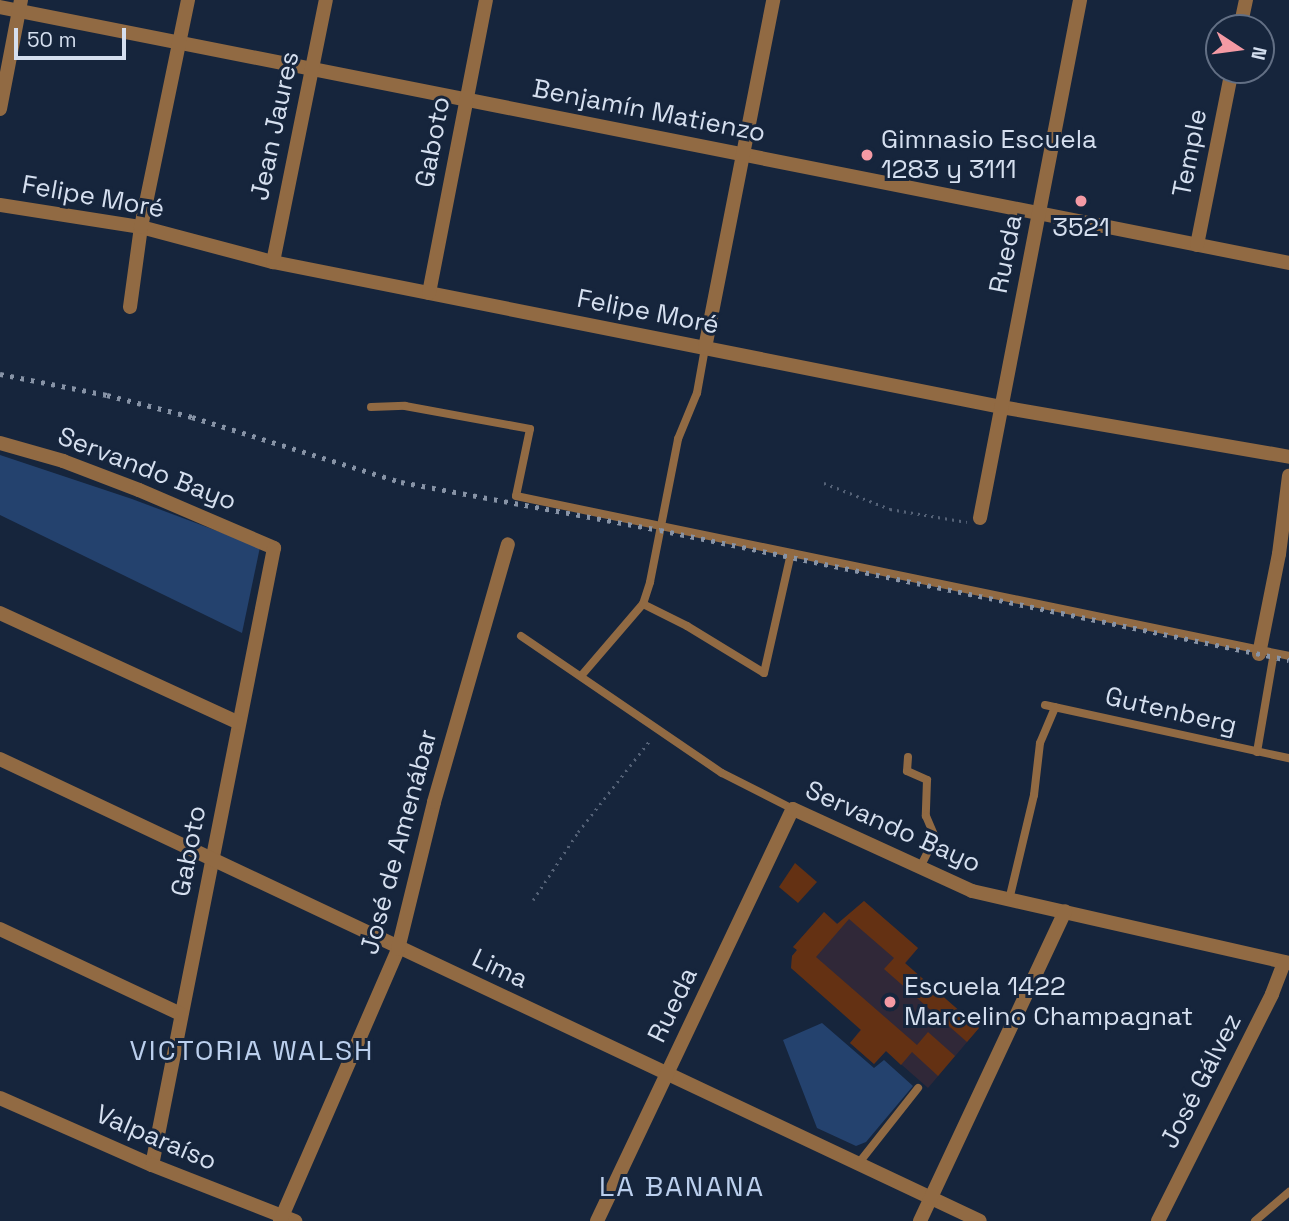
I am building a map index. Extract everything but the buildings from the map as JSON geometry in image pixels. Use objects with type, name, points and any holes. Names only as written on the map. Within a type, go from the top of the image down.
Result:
[{"type":"street","points":[[130,307],[141,227],[188,0]]},
{"type":"street","name":"Jean Jaures","points":[[273,262],[326,0]]},
{"type":"street","name":"Gaboto","points":[[429,293],[486,0]]},
{"type":"street","points":[[705,348],[773,0]]},
{"type":"street","name":"Rueda","points":[[980,518],[1080,0]]},
{"type":"street","points":[[0,109],[20,5]]},
{"type":"street","name":"Benjamín Matienzo","points":[[0,7],[20,5],[179,43],[1289,263]]},
{"type":"street","name":"Temple","points":[[1197,245],[1229,84]]},
{"type":"street","name":"Felipe Moré","points":[[0,205],[141,227],[273,262],[1001,407],[1289,457]]},
{"type":"street","name":"Servando Bayo","points":[[0,443],[114,480],[250,535],[274,548]]},
{"type":"street","points":[[1264,652],[1289,476]]},
{"type":"street","name":"José de Amenábar","points":[[286,1219],[398,950],[434,802],[508,544]]},
{"type":"street","name":"Gaboto","points":[[152,1165],[274,548]]},
{"type":"street","points":[[0,613],[239,723]]},
{"type":"street","name":"Lima","points":[[0,760],[398,950],[980,1221]]},
{"type":"street","name":"Rueda","points":[[597,1221],[793,809]]},
{"type":"street","name":"Servando Bayo","points":[[793,809],[972,891],[1286,962]]},
{"type":"street","points":[[920,1221],[1065,911]]},
{"type":"street","points":[[0,929],[181,1014]]},
{"type":"street","name":"José Gálvez","points":[[1158,1221],[1286,962]]},
{"type":"street","name":"Valparaíso","points":[[0,1098],[152,1165],[286,1219]]},
{"type":"lane","points":[[581,676],[643,604],[678,439],[697,393],[705,348]]},
{"type":"lane","points":[[371,407],[405,406],[530,429],[516,496],[1289,656]]},
{"type":"lane","points":[[643,604],[764,673],[791,553]]},
{"type":"lane","name":"Servando Bayo","points":[[520,636],[657,731],[748,789],[793,809]]},
{"type":"lane","points":[[1257,752],[1264,652]]},
{"type":"lane","name":"Gutenberg","points":[[1045,705],[1289,758]]},
{"type":"lane","points":[[1009,900],[1034,795],[1040,743],[1055,707]]},
{"type":"lane","points":[[908,757],[907,771],[926,780],[926,816],[935,836],[920,866]]},
{"type":"lane","points":[[859,1164],[918,1088]]},
{"type":"lane","points":[[1255,1221],[1289,1192]]},
{"type":"path","points":[[824,483],[890,509],[961,523],[980,518]]},
{"type":"path","points":[[533,900],[578,832],[657,731]]},
{"type":"shaded area","points":[[0,455],[132,499],[260,547],[242,633],[0,515]]},
{"type":"shaded area","name":"Escuela 1422 Marcelino Champagnat","points":[[864,901],[918,948],[905,964],[979,1028],[928,1088],[886,1051],[874,1064],[850,1043],[861,1029],[791,968],[792,956],[797,950],[793,947],[824,912],[838,924]]},
{"type":"shaded area","points":[[822,1023],[874,1068],[884,1060],[913,1086],[866,1142],[856,1146],[817,1128],[783,1040]]},
{"type":"railway","points":[[0,374],[107,395],[192,417],[401,482],[660,530],[1289,660]]},
{"type":"place","name":"Gimnasio Escuela 1283 y 3111","points":[[867,155]]},
{"type":"place","name":"3521","points":[[1081,201]]},
{"type":"place","name":"Escuela 1422 Marcelino Champagnat","points":[[890,1002]]},
{"type":"district","name":"VICTORIA WALSH","points":[[252,1050]]},
{"type":"district","name":"LA BANANA","points":[[682,1186]]}]
